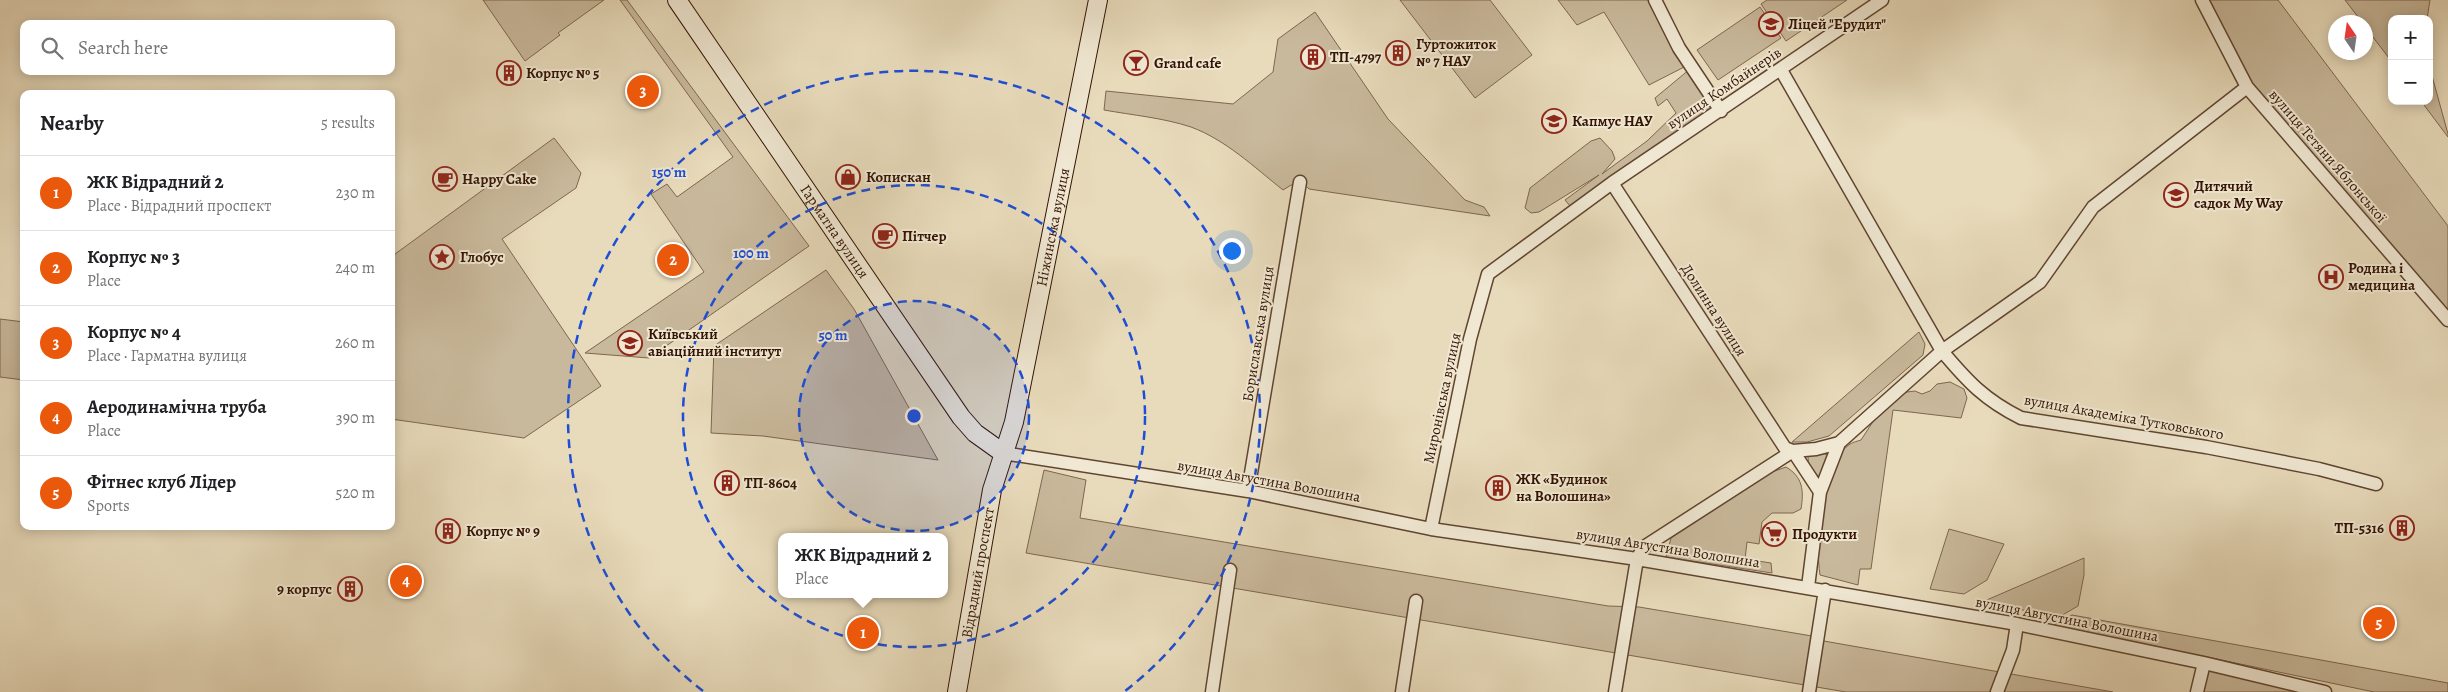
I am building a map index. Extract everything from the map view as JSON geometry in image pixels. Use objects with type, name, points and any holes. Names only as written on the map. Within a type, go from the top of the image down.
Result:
[{"type":"main road","name":"Гарматна вулиця","points":[[677,0],[961,417],[975,434],[1003,453]]},
{"type":"main road","name":"Ніжинська вулиця","points":[[1003,453],[1014,422],[1098,0]]},
{"type":"main road","name":"Відрадний проспект","points":[[958,692],[992,490],[1003,453]]},
{"type":"street","points":[[1654,0],[1680,48],[1721,111]]},
{"type":"street","name":"вулиця Комбайнерів","points":[[1488,274],[1612,184],[1882,0]]},
{"type":"street","name":"вулиця Тетяни Яблонської","points":[[2202,0],[2246,87],[2448,320]]},
{"type":"street","name":"вулиця Академіка Тутковського","points":[[1781,70],[1942,351],[1969,383],[1997,406],[2021,418],[2206,447],[2319,469],[2376,484]]},
{"type":"street","points":[[1808,587],[1820,492],[1839,443],[1942,351],[2040,282],[2093,207],[2246,87]]},
{"type":"street","name":"Бориславська вулиця","points":[[1248,491],[1300,182]]},
{"type":"street","name":"Долинна вулиця","points":[[1612,184],[1785,448],[1793,451],[1820,492]]},
{"type":"street","name":"Миронівська вулиця","points":[[1431,529],[1470,339],[1488,274]]},
{"type":"street","points":[[1615,692],[1637,558],[1644,547],[1793,451],[1816,449],[1839,443]]},
{"type":"street","name":"вулиця Августина Волошина","points":[[1003,453],[1248,491],[1431,529],[1637,558],[2016,624],[2204,663],[2324,692]]},
{"type":"street","points":[[1212,692],[1230,570]]},
{"type":"street","points":[[1809,692],[1825,590]]},
{"type":"street","points":[[1402,692],[1416,602]]},
{"type":"street","points":[[1997,692],[2013,650],[2016,624]]},
{"type":"street","points":[[2197,692],[2204,663]]},
{"type":"shaded area","points":[[483,0],[604,0],[558,33],[560,35],[525,61]]},
{"type":"shaded area","points":[[620,0],[627,0],[809,246],[649,358],[585,353],[704,272],[651,194],[667,184],[677,197],[733,157]]},
{"type":"shaded area","points":[[1400,0],[1490,0],[1532,55],[1475,98]]},
{"type":"shaded area","points":[[1558,0],[1658,0],[1690,64],[1649,85],[1604,12],[1577,25]]},
{"type":"shaded area","points":[[1767,0],[1847,0],[1786,41],[1761,4]]},
{"type":"shaded area","points":[[2208,0],[2278,0],[2448,226],[2448,322],[2262,105]]},
{"type":"shaded area","points":[[2345,0],[2430,0],[2428,15],[2388,15],[2388,57],[2373,37],[2373,15],[2357,15]]},
{"type":"shaded area","points":[[1760,7],[1781,38],[1718,80],[1697,50]]},
{"type":"shaded area","points":[[1315,12],[1388,119],[1465,200],[1484,207],[1490,216],[1309,189],[1304,184],[1293,184],[1283,190],[1239,155],[1204,132],[1170,121],[1104,110],[1106,91],[1233,104],[1273,72],[1278,39]]},
{"type":"shaded area","points":[[1690,69],[1710,96],[1711,111],[1570,206],[1565,200],[1599,175],[1539,212],[1531,213],[1525,208],[1530,188],[1591,141],[1600,138],[1612,151],[1615,159],[1602,174],[1647,141],[1676,113],[1667,99],[1658,106],[1655,98]]},
{"type":"shaded area","points":[[2433,80],[2448,134],[2448,137],[2424,105],[2433,105]]},
{"type":"shaded area","points":[[554,138],[581,173],[576,188],[502,239],[601,386],[524,438],[395,420],[395,254]]},
{"type":"shaded area","points":[[826,270],[854,309],[938,460],[763,436],[711,433],[714,346]]},
{"type":"shaded area","points":[[0,319],[20,322],[20,380],[0,377]]},
{"type":"shaded area","points":[[1919,332],[1925,344],[1923,355],[1829,436],[1807,442],[1792,442]]},
{"type":"shaded area","points":[[1950,382],[1964,389],[1967,398],[1961,418],[1893,410],[1871,569],[1860,569],[1858,585],[1820,575],[1818,544],[1822,505],[1832,468],[1840,454],[1850,444],[1861,440],[1891,394],[1915,391],[1922,394],[1930,391],[1937,384]]},
{"type":"shaded area","points":[[1816,449],[1827,455],[1829,464],[1822,476],[1815,476],[1809,471],[1808,457]]},
{"type":"shaded area","points":[[1786,467],[1796,475],[1801,485],[1801,509],[1793,513],[1772,513],[1762,522],[1759,544],[1747,542],[1745,559],[1771,563],[1772,573],[1666,557],[1671,538],[1772,472]]},
{"type":"shaded area","points":[[1044,470],[1086,480],[1080,518],[1608,606],[1639,607],[1812,636],[1824,641],[2113,692],[1846,692],[1026,553]]},
{"type":"shaded area","points":[[1949,529],[2004,544],[1987,580],[1964,594],[1930,589]]},
{"type":"shaded area","points":[[2084,558],[2084,575],[2078,606],[2059,617],[1982,602]]},
{"type":"shaded area","points":[[2072,615],[2448,683],[2448,692],[2374,692],[2054,625]]},
{"type":"shaded area","points":[[2204,663],[2325,692],[2197,692]]},
{"type":"place","name":"Ліцей \"Ерудит\"","points":[[1771,24]]},
{"type":"place","name":"Гуртожиток № 7 НАУ","points":[[1398,53]]},
{"type":"place","name":"ТП-4797","points":[[1313,57]]},
{"type":"place","name":"Grand cafe","points":[[1136,63]]},
{"type":"place","name":"Корпус № 5","points":[[509,73]]},
{"type":"place","name":"Корпус № 4","points":[[643,91]]},
{"type":"place","name":"Капмус НАУ","points":[[1554,121]]},
{"type":"place","name":"Копискан","points":[[848,177]]},
{"type":"place","name":"Happy Cake","points":[[445,179]]},
{"type":"place","name":"Дитячий садок My Way","points":[[2176,195]]},
{"type":"place","name":"Пітчер","points":[[885,236]]},
{"type":"place","name":"Глобус","points":[[442,257]]},
{"type":"place","name":"Корпус № 3","points":[[673,260]]},
{"type":"place","name":"Родина і медицина","points":[[2331,277]]},
{"type":"place","name":"Київський авіаційний інститут","points":[[630,343]]},
{"type":"place","name":"ТП-8604","points":[[727,483]]},
{"type":"place","name":"ЖК «Будинок на Волошина»","points":[[1498,488]]},
{"type":"place","name":"ТП-5316","points":[[2402,528]]},
{"type":"place","name":"Корпус № 9","points":[[448,531]]},
{"type":"place","name":"Продукти","points":[[1774,534]]},
{"type":"place","name":"Аеродинамічна труба","points":[[406,581]]},
{"type":"place","name":"9 корпус","points":[[350,589]]},
{"type":"place","name":"Фітнес клуб Лідер","points":[[2379,623]]},
{"type":"place","name":"ЖК Відрадний 2","points":[[863,633]]}]
